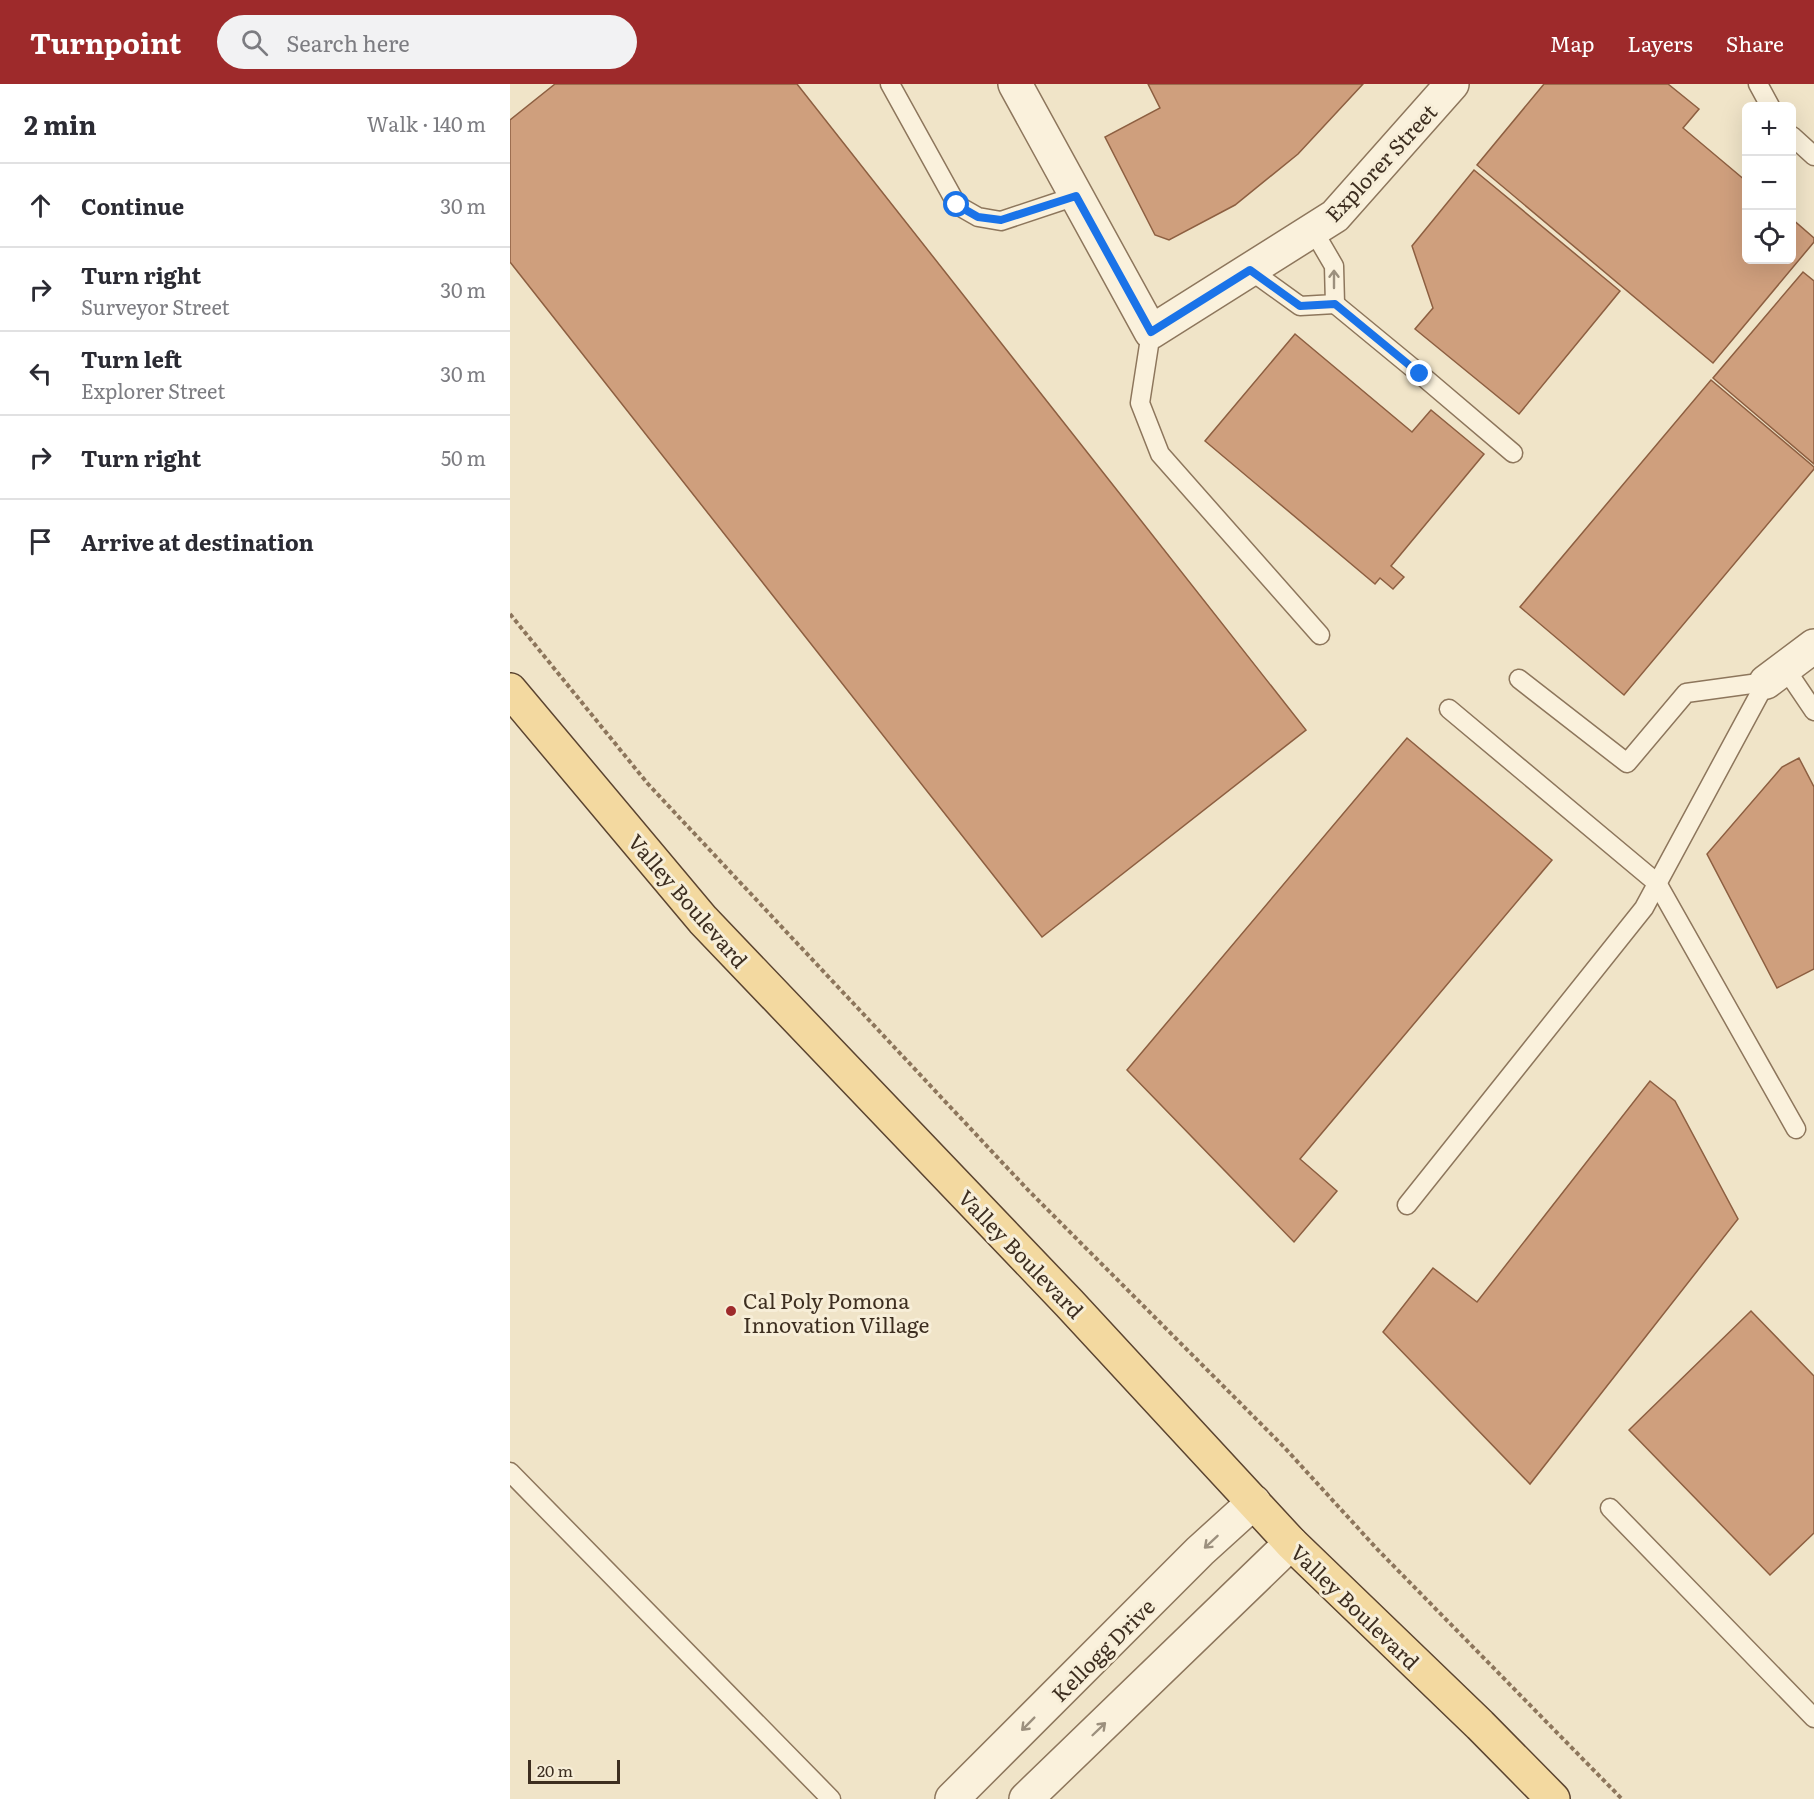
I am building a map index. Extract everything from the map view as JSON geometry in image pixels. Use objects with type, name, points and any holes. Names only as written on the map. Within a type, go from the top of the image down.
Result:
[{"type":"main road","name":"Valley Boulevard","points":[[510,690],[703,920],[1069,1303],[1291,1543],[1480,1725],[1552,1799]]},
{"type":"street","points":[[1015,84],[1151,332]]},
{"type":"street","name":"Explorer Street","points":[[1151,332],[1335,216],[1452,84]]},
{"type":"street","points":[[1776,675],[1814,646]]},
{"type":"street","name":"Kellogg Drive","points":[[952,1799],[1200,1551],[1254,1502]]},
{"type":"street","points":[[1026,1799],[1291,1543]]},
{"type":"lane","points":[[890,84],[957,205],[978,217],[1001,220],[1076,196]]},
{"type":"lane","points":[[1758,84],[1768,102]]},
{"type":"lane","points":[[1796,140],[1814,156]]},
{"type":"lane","points":[[1313,230],[1335,266],[1335,304]]},
{"type":"lane","points":[[1250,270],[1300,306],[1335,304],[1513,453]]},
{"type":"lane","points":[[1151,332],[1140,403],[1160,454],[1320,635]]},
{"type":"lane","points":[[1519,679],[1627,763],[1686,693],[1776,675]]},
{"type":"lane","points":[[1776,675],[1814,711]]},
{"type":"lane","points":[[1407,1206],[1644,908],[1776,675]]},
{"type":"lane","points":[[1449,709],[1657,883],[1796,1130]]},
{"type":"lane","points":[[510,1472],[831,1799]]},
{"type":"lane","points":[[1610,1508],[1814,1718]]},
{"type":"path","points":[[510,614],[648,784],[1012,1173],[1284,1448],[1378,1550],[1622,1799]]},
{"type":"building","points":[[555,84],[797,84],[1306,730],[1042,937],[510,262],[510,120]]},
{"type":"building","points":[[1148,84],[1363,84],[1298,154],[1235,205],[1169,240],[1155,235],[1105,137],[1160,108]]},
{"type":"building","points":[[1544,84],[1668,84],[1699,109],[1683,128],[1742,178],[1742,264],[1796,264],[1713,363],[1477,165]]},
{"type":"building","points":[[1474,170],[1620,291],[1519,414],[1415,329],[1433,308],[1412,246]]},
{"type":"building","points":[[1796,222],[1814,238],[1814,242],[1796,264]]},
{"type":"building","points":[[1803,272],[1814,281],[1814,464],[1713,378]]},
{"type":"building","points":[[1295,334],[1412,432],[1431,410],[1484,454],[1391,566],[1404,577],[1393,589],[1380,578],[1375,584],[1205,441]]},
{"type":"building","points":[[1711,380],[1814,469],[1624,695],[1520,607]]},
{"type":"building","points":[[1407,738],[1552,860],[1300,1159],[1337,1191],[1294,1242],[1127,1070]]},
{"type":"building","points":[[1799,758],[1814,787],[1814,969],[1777,988],[1707,854],[1782,767]]},
{"type":"building","points":[[1650,1081],[1675,1101],[1738,1219],[1530,1484],[1383,1332],[1433,1268],[1477,1302]]},
{"type":"building","points":[[1751,1311],[1814,1376],[1814,1533],[1770,1575],[1629,1430]]},
{"type":"place","name":"Cal Poly Pomona Innovation Village","points":[[731,1311]]},
{"type":"route","points":[[957,205],[978,217],[1001,220],[1076,196],[1151,332],[1250,270],[1300,306],[1335,304],[1420,374]]}]
